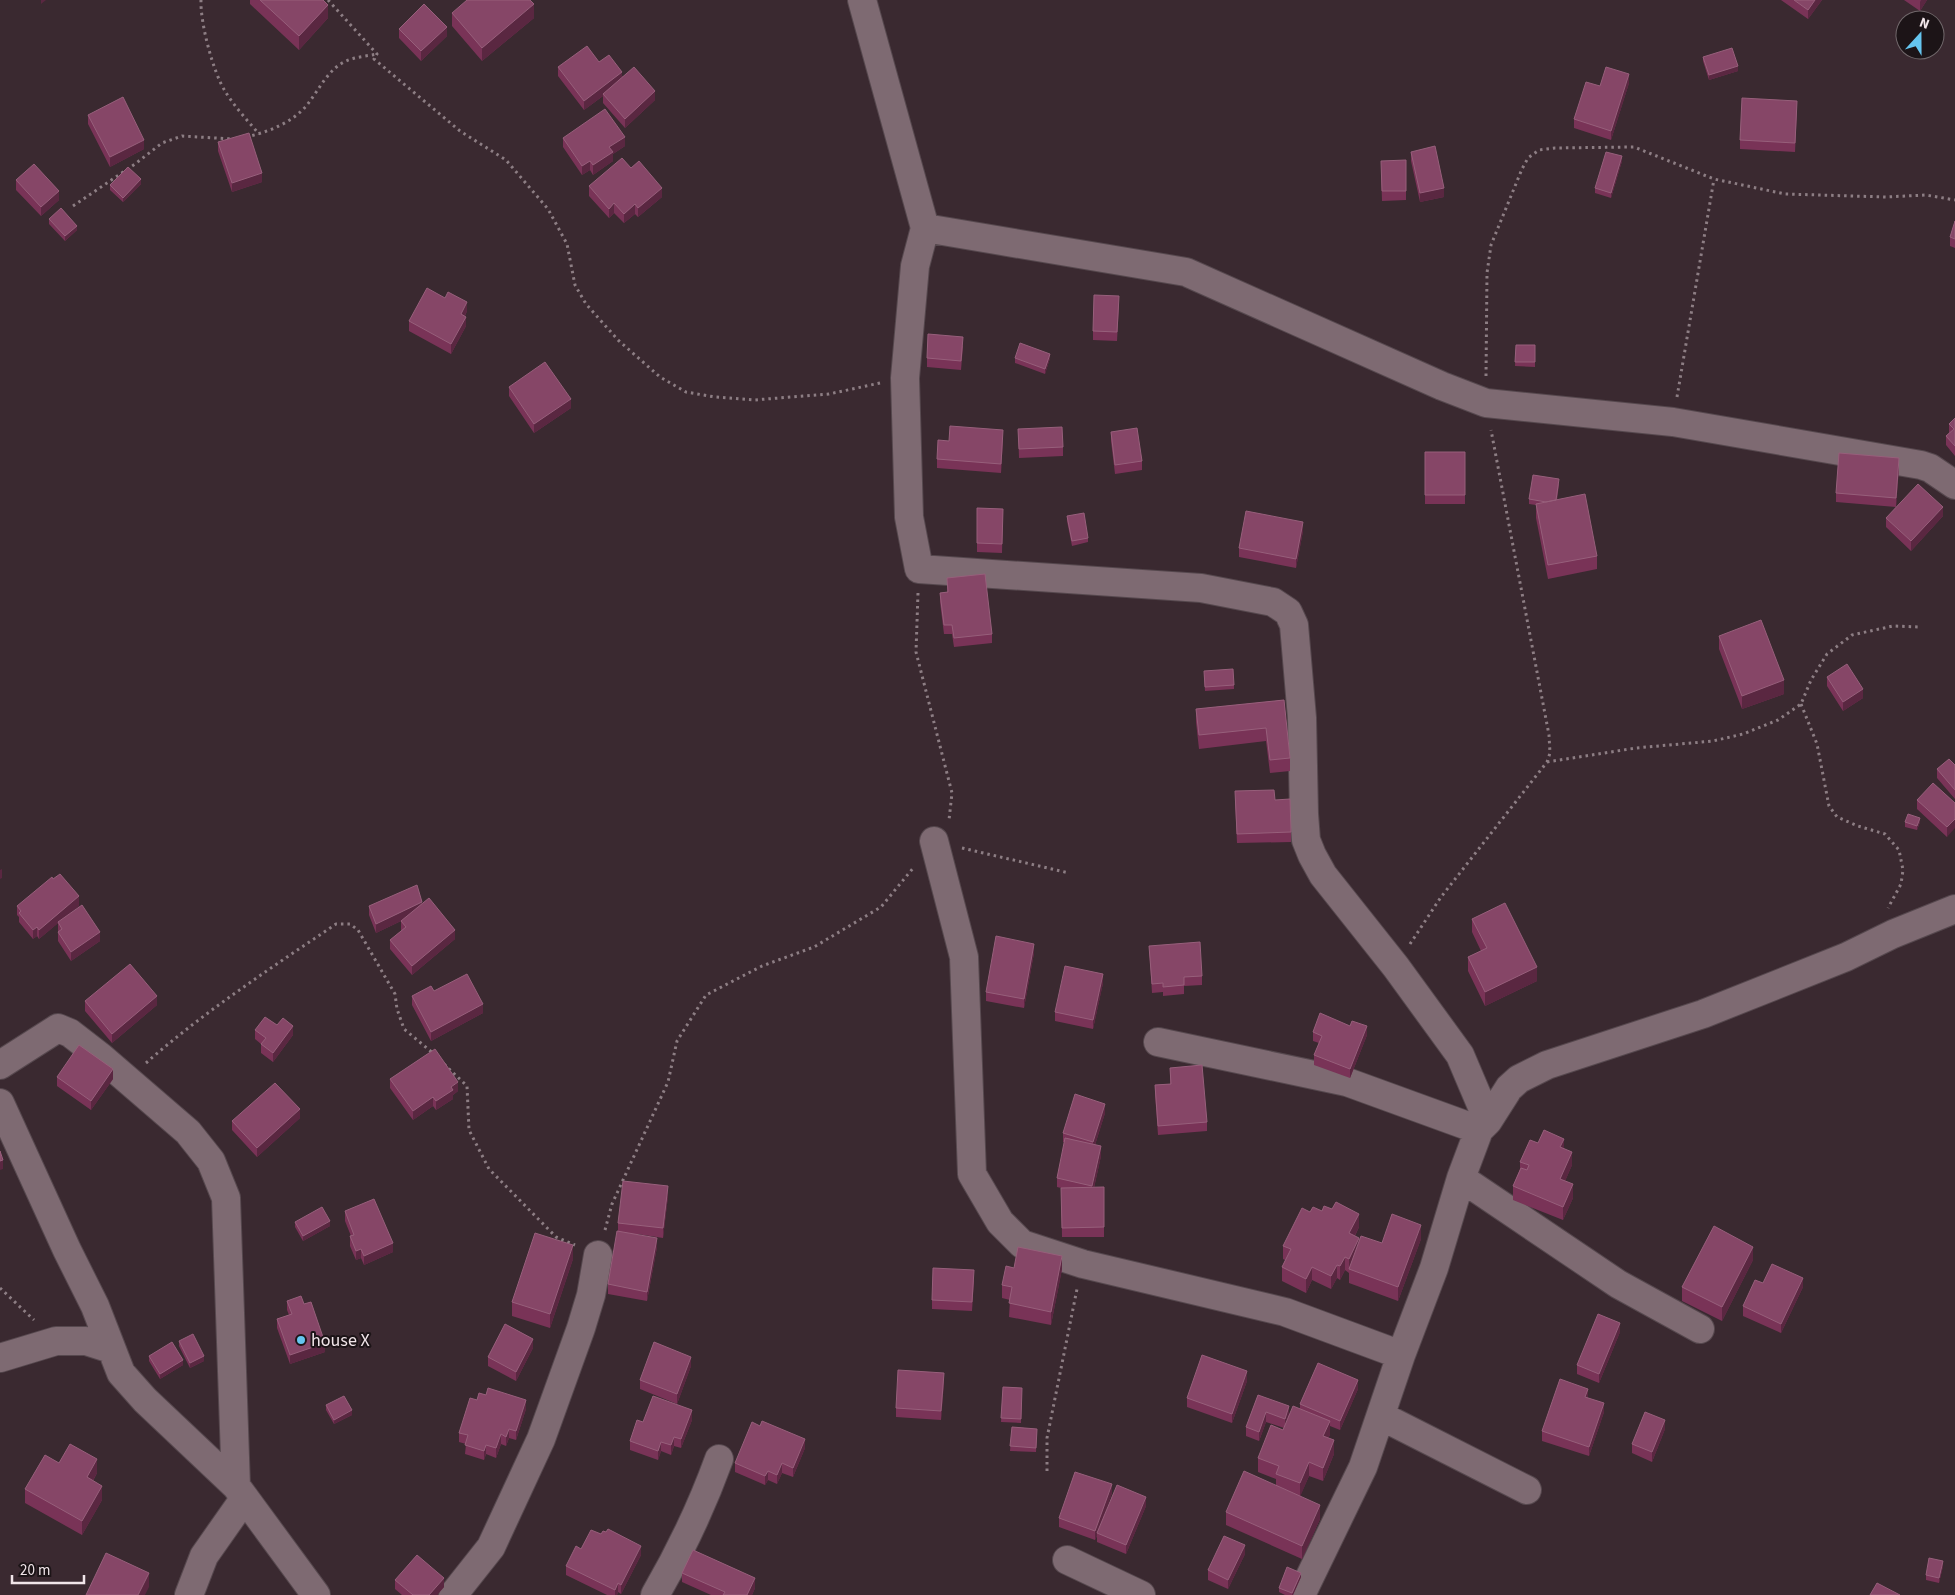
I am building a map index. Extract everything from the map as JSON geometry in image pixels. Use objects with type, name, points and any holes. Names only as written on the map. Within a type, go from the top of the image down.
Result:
[{"type":"street","points":[[862,0],[925,228],[915,266],[905,378],[908,517],[919,569],[1201,588],[1273,602],[1288,612],[1294,624],[1302,718],[1306,840],[1323,875],[1396,967],[1460,1055],[1484,1125]]},
{"type":"street","points":[[925,228],[1186,272],[1433,382],[1486,403],[1673,422],[1921,465],[1930,468],[1955,485]]},
{"type":"street","points":[[934,841],[964,957],[972,1174],[1000,1222],[1022,1244],[1082,1264],[1285,1312],[1401,1355]]},
{"type":"street","points":[[1301,1595],[1363,1467],[1401,1355],[1434,1268],[1461,1178],[1484,1125],[1509,1088],[1518,1079],[1547,1065],[1703,1014],[1846,957],[1893,934],[1955,909]]},
{"type":"street","points":[[0,1065],[58,1028],[70,1033],[188,1132],[210,1161],[226,1198],[240,1492],[204,1556],[189,1595]]},
{"type":"street","points":[[1158,1042],[1348,1082],[1484,1125]]},
{"type":"street","points":[[0,1103],[67,1250],[95,1306],[121,1373],[145,1400],[240,1492],[316,1595]]},
{"type":"street","points":[[1461,1178],[1618,1284],[1700,1329]]},
{"type":"street","points":[[453,1595],[491,1547],[541,1439],[581,1328],[591,1295],[598,1255]]},
{"type":"street","points":[[0,1358],[56,1341],[86,1341],[111,1349]]},
{"type":"street","points":[[1381,1416],[1527,1490]]},
{"type":"street","points":[[654,1595],[707,1493],[719,1459]]},
{"type":"street","points":[[1067,1560],[1141,1595]]},
{"type":"path","points":[[201,0],[203,22],[213,65],[224,90],[258,134]]},
{"type":"path","points":[[328,0],[377,54]]},
{"type":"path","points":[[73,206],[135,164],[162,143],[182,136],[233,139],[258,134],[287,122],[306,106],[330,73],[345,62],[377,54]]},
{"type":"path","points":[[377,54],[374,59],[410,90],[460,131],[506,160],[548,209],[567,244],[575,285],[586,304],[618,340],[660,377],[686,392],[714,397],[754,400],[829,394],[905,378]]},
{"type":"path","points":[[1396,967],[1441,897],[1547,762],[1550,752],[1549,735],[1486,403],[1488,273],[1491,245],[1528,158],[1539,150],[1556,148],[1634,146],[1714,179],[1784,194],[1886,197],[1926,195],[1955,200]]},
{"type":"path","points":[[1673,422],[1714,179]]},
{"type":"path","points":[[127,1080],[175,1038],[250,982],[336,924],[350,924],[358,930],[395,994],[397,1009],[404,1029],[468,1086],[469,1130],[489,1169],[556,1237],[598,1255],[612,1204],[668,1082],[677,1041],[706,995],[762,966],[814,947],[881,907],[950,818],[952,793],[916,652],[919,569]]},
{"type":"path","points":[[1547,762],[1636,748],[1713,741],[1743,734],[1778,720],[1801,704],[1811,680],[1827,654],[1852,635],[1893,626],[1919,627]]},
{"type":"path","points":[[1801,704],[1817,744],[1829,806],[1837,816],[1858,826],[1885,834],[1899,850],[1903,870],[1901,884],[1887,910]]},
{"type":"path","points":[[934,841],[1069,873]]},
{"type":"path","points":[[1047,1471],[1047,1438],[1082,1264]]},
{"type":"path","points":[[0,1288],[56,1341]]},
{"type":"building","points":[[260,0],[323,0],[328,5],[299,36]]},
{"type":"building","points":[[467,0],[530,0],[534,4],[482,48],[452,13]]},
{"type":"building","points":[[1794,0],[1815,0],[1808,10]]},
{"type":"building","points":[[424,4],[447,27],[421,51],[399,29]]},
{"type":"building","points":[[587,46],[599,62],[609,55],[622,72],[584,101],[558,67]]},
{"type":"building","points":[[1732,48],[1738,66],[1709,75],[1703,57]]},
{"type":"building","points":[[634,67],[655,91],[625,119],[603,94]]},
{"type":"building","points":[[1606,67],[1629,74],[1611,131],[1574,119],[1586,82],[1600,86]]},
{"type":"building","points":[[123,97],[144,140],[110,157],[88,115]]},
{"type":"building","points":[[1742,98],[1797,101],[1795,143],[1740,140]]},
{"type":"building","points":[[605,109],[625,137],[609,147],[613,152],[593,165],[590,161],[582,166],[563,138]]},
{"type":"building","points":[[249,133],[262,173],[232,183],[218,142]]},
{"type":"building","points":[[1435,146],[1444,188],[1420,193],[1411,152]]},
{"type":"building","points":[[1606,152],[1622,156],[1611,193],[1595,188]]},
{"type":"building","points":[[622,158],[631,168],[639,161],[662,188],[638,208],[635,204],[624,214],[614,203],[609,209],[589,186]]},
{"type":"building","points":[[1406,160],[1406,191],[1382,191],[1381,161]]},
{"type":"building","points":[[34,164],[59,191],[41,207],[16,180]]},
{"type":"building","points":[[128,167],[141,179],[123,198],[110,185]]},
{"type":"building","points":[[61,208],[77,226],[65,236],[49,219]]},
{"type":"building","points":[[1955,221],[1955,239],[1950,237]]},
{"type":"building","points":[[427,288],[445,298],[448,292],[467,302],[461,314],[466,317],[451,344],[409,321]]},
{"type":"building","points":[[1094,295],[1119,296],[1117,332],[1093,331]]},
{"type":"building","points":[[928,334],[963,337],[961,361],[927,358]]},
{"type":"building","points":[[1020,343],[1050,354],[1045,369],[1015,358]]},
{"type":"building","points":[[1516,345],[1535,345],[1535,362],[1515,362]]},
{"type":"building","points":[[545,362],[571,399],[534,424],[509,387]]},
{"type":"building","points":[[1955,418],[1955,446],[1946,436],[1954,429],[1949,424]]},
{"type":"building","points":[[950,426],[1003,430],[1001,464],[937,459],[938,440],[949,441]]},
{"type":"building","points":[[1062,427],[1063,447],[1019,449],[1018,429]]},
{"type":"building","points":[[1137,428],[1142,461],[1115,465],[1111,432]]},
{"type":"building","points":[[1425,452],[1465,452],[1465,495],[1425,495]]},
{"type":"building","points":[[1839,453],[1899,458],[1896,498],[1836,493]]},
{"type":"building","points":[[1533,475],[1559,479],[1556,500],[1546,502],[1529,499]]},
{"type":"building","points":[[1918,484],[1943,507],[1911,541],[1886,518]]},
{"type":"building","points":[[1585,494],[1597,556],[1548,565],[1536,504]]},
{"type":"building","points":[[977,508],[1003,509],[1002,544],[977,543]]},
{"type":"building","points":[[1246,511],[1303,522],[1296,559],[1239,548]]},
{"type":"building","points":[[1084,513],[1088,538],[1072,541],[1067,516]]},
{"type":"building","points":[[985,574],[992,634],[954,638],[952,625],[944,625],[940,593],[948,592],[947,578]]},
{"type":"building","points":[[1761,620],[1784,680],[1742,696],[1719,636]]},
{"type":"building","points":[[1847,664],[1863,689],[1843,702],[1827,677]]},
{"type":"building","points":[[1233,669],[1234,685],[1205,687],[1204,671]]},
{"type":"building","points":[[1284,700],[1290,758],[1270,760],[1266,728],[1199,735],[1196,709]]},
{"type":"building","points":[[1949,759],[1955,765],[1955,790],[1937,769]]},
{"type":"building","points":[[1933,783],[1955,803],[1955,819],[1947,827],[1917,800]]},
{"type":"building","points":[[1274,790],[1275,800],[1290,799],[1291,832],[1237,834],[1235,791]]},
{"type":"building","points":[[1908,814],[1920,818],[1917,826],[1905,822]]},
{"type":"building","points":[[60,874],[79,896],[39,930],[37,927],[33,930],[19,913],[21,911],[17,906],[52,877],[53,879]]},
{"type":"building","points":[[417,885],[422,902],[376,924],[369,906]]},
{"type":"building","points":[[429,898],[455,930],[412,966],[390,940],[406,927],[401,921]]},
{"type":"building","points":[[1505,903],[1537,967],[1485,992],[1468,957],[1487,948],[1472,919]]},
{"type":"building","points":[[82,905],[100,932],[71,952],[58,932],[62,929],[58,922]]},
{"type":"building","points":[[996,936],[1034,944],[1024,999],[986,992]]},
{"type":"building","points":[[1200,942],[1202,976],[1184,977],[1184,985],[1163,987],[1163,983],[1152,984],[1149,946]]},
{"type":"building","points":[[130,964],[157,996],[112,1034],[85,1001]]},
{"type":"building","points":[[1065,966],[1103,974],[1093,1020],[1055,1012]]},
{"type":"building","points":[[467,974],[483,1004],[431,1032],[412,996],[431,986],[434,991]]},
{"type":"building","points":[[1320,1013],[1350,1026],[1352,1021],[1367,1026],[1350,1069],[1314,1055],[1322,1036],[1313,1032]]},
{"type":"building","points":[[265,1017],[277,1025],[283,1018],[293,1026],[273,1053],[261,1044],[266,1038],[255,1030]]},
{"type":"building","points":[[79,1045],[113,1069],[91,1101],[57,1077]]},
{"type":"building","points":[[435,1049],[458,1082],[451,1087],[453,1090],[436,1101],[433,1097],[413,1111],[390,1079]]},
{"type":"building","points":[[1202,1065],[1207,1122],[1158,1126],[1155,1085],[1171,1084],[1170,1068]]},
{"type":"building","points":[[275,1083],[300,1109],[257,1148],[232,1121]]},
{"type":"building","points":[[1075,1094],[1105,1104],[1093,1142],[1063,1133]]},
{"type":"building","points":[[1544,1130],[1564,1139],[1560,1147],[1572,1152],[1560,1179],[1573,1184],[1563,1207],[1513,1186],[1521,1168],[1527,1170],[1529,1165],[1520,1162],[1530,1140],[1538,1143]]},
{"type":"building","points":[[1065,1138],[1101,1146],[1092,1186],[1057,1178]]},
{"type":"building","points":[[623,1181],[668,1186],[663,1228],[618,1223]]},
{"type":"building","points":[[1104,1187],[1104,1227],[1062,1228],[1061,1188]]},
{"type":"building","points":[[374,1199],[393,1243],[364,1256],[361,1249],[356,1251],[350,1236],[354,1235],[345,1211]]},
{"type":"building","points":[[1336,1202],[1359,1214],[1349,1233],[1359,1238],[1349,1259],[1345,1257],[1340,1266],[1337,1265],[1331,1276],[1312,1267],[1306,1279],[1282,1267],[1291,1249],[1283,1246],[1302,1208],[1310,1212],[1313,1207],[1322,1211],[1324,1206],[1332,1209]]},
{"type":"building","points":[[322,1207],[330,1221],[303,1236],[295,1222]]},
{"type":"building","points":[[1392,1214],[1421,1225],[1398,1287],[1349,1269],[1361,1236],[1382,1243]]},
{"type":"building","points":[[1714,1226],[1753,1247],[1722,1307],[1682,1287]]},
{"type":"building","points":[[617,1231],[657,1238],[647,1292],[608,1284]]},
{"type":"building","points":[[535,1233],[573,1245],[550,1314],[512,1302]]},
{"type":"building","points":[[1018,1247],[1062,1256],[1051,1312],[1009,1303],[1012,1287],[1002,1285],[1006,1266],[1014,1268]]},
{"type":"building","points":[[1772,1264],[1803,1278],[1781,1324],[1743,1306],[1755,1280],[1763,1283]]},
{"type":"building","points":[[933,1268],[974,1270],[972,1302],[932,1300]]},
{"type":"building","name":"house X","points":[[301,1296],[304,1304],[311,1302],[325,1343],[290,1355],[277,1319],[292,1314],[287,1301]]},
{"type":"building","points":[[1598,1314],[1620,1323],[1599,1374],[1577,1365]]},
{"type":"building","points":[[505,1324],[533,1339],[516,1372],[488,1357]]},
{"type":"building","points":[[193,1334],[204,1356],[190,1363],[179,1341]]},
{"type":"building","points":[[172,1342],[183,1360],[160,1374],[149,1356]]},
{"type":"building","points":[[654,1342],[691,1357],[677,1394],[640,1380]]},
{"type":"building","points":[[1202,1355],[1247,1371],[1232,1414],[1187,1398]]},
{"type":"building","points":[[1318,1363],[1358,1380],[1340,1421],[1300,1404]]},
{"type":"building","points":[[898,1370],[944,1373],[941,1411],[896,1408]]},
{"type":"building","points":[[1560,1379],[1588,1389],[1585,1397],[1604,1403],[1589,1447],[1542,1431]]},
{"type":"building","points":[[1003,1387],[1022,1388],[1021,1419],[1001,1418]]},
{"type":"building","points":[[488,1388],[526,1400],[516,1431],[509,1429],[506,1437],[501,1434],[496,1448],[486,1445],[484,1451],[465,1445],[468,1435],[459,1433],[470,1398],[477,1400],[479,1393],[486,1395]]},
{"type":"building","points":[[1258,1395],[1289,1406],[1285,1419],[1266,1412],[1259,1432],[1246,1427]]},
{"type":"building","points":[[344,1396],[352,1410],[334,1420],[326,1405]]},
{"type":"building","points":[[653,1396],[692,1410],[681,1439],[674,1437],[671,1445],[661,1442],[658,1451],[630,1441],[637,1420],[643,1422]]},
{"type":"building","points":[[1293,1406],[1330,1421],[1323,1436],[1334,1440],[1323,1468],[1309,1462],[1300,1483],[1276,1474],[1279,1466],[1258,1458],[1271,1425],[1283,1430]]},
{"type":"building","points":[[1645,1412],[1665,1420],[1652,1452],[1632,1444]]},
{"type":"building","points":[[762,1421],[805,1439],[793,1468],[782,1463],[777,1475],[768,1471],[765,1476],[735,1463],[752,1422],[760,1426]]},
{"type":"building","points":[[1012,1427],[1037,1429],[1036,1448],[1010,1446]]},
{"type":"building","points":[[70,1444],[97,1459],[87,1477],[102,1486],[82,1521],[25,1489],[45,1455],[59,1463]]},
{"type":"building","points":[[1244,1471],[1320,1505],[1302,1546],[1226,1512]]},
{"type":"building","points":[[1075,1472],[1112,1484],[1095,1531],[1059,1518]]},
{"type":"building","points":[[1117,1485],[1146,1497],[1126,1545],[1097,1533]]},
{"type":"building","points":[[608,1529],[641,1546],[621,1585],[618,1583],[615,1590],[566,1566],[576,1546],[581,1549],[591,1530],[601,1534]]},
{"type":"building","points":[[1224,1536],[1245,1545],[1228,1580],[1208,1570]]},
{"type":"building","points":[[693,1550],[755,1578],[747,1595],[723,1595],[725,1592],[682,1573]]},
{"type":"building","points":[[106,1553],[149,1573],[138,1595],[86,1595]]},
{"type":"building","points":[[417,1555],[444,1578],[429,1595],[413,1595],[395,1580]]},
{"type":"building","points":[[1929,1558],[1943,1561],[1939,1578],[1926,1575]]},
{"type":"building","points":[[1287,1567],[1301,1573],[1292,1593],[1279,1588]]},
{"type":"building","points":[[1877,1583],[1900,1595],[1870,1595]]},
{"type":"place","name":"house X","points":[[301,1340]]}]
